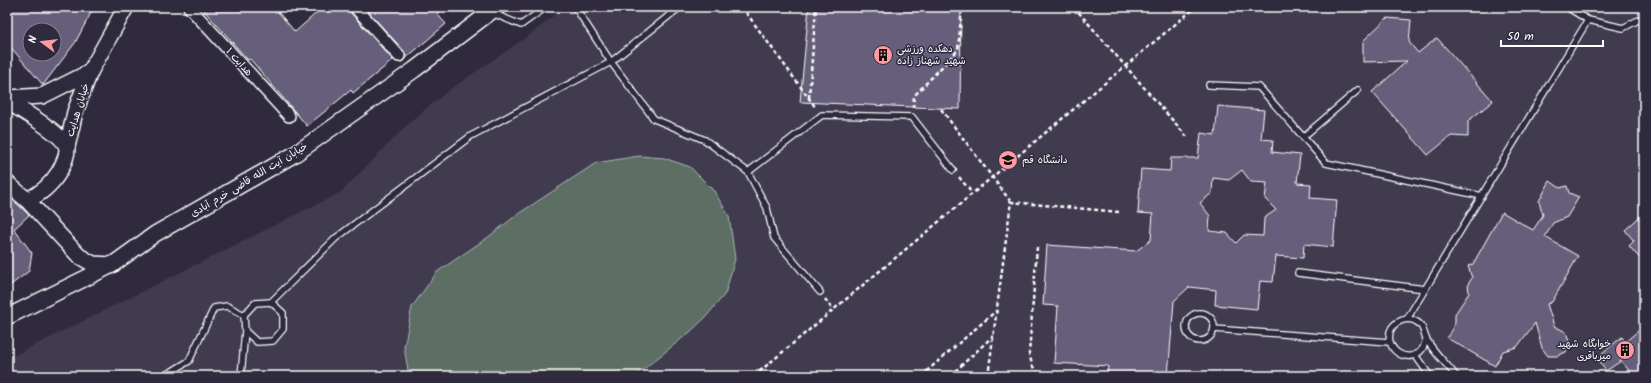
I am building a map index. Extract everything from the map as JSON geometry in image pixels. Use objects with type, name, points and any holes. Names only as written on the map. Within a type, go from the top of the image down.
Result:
[{"type":"main road","name":"خیابان هدایت","points":[[27,200],[44,191],[55,179],[65,161],[75,112],[90,72],[126,7]]},
{"type":"main road","name":"خیابان آیت الله قاضی خرم آبادی","points":[[7,317],[79,283],[112,265],[156,234],[295,154],[414,70],[494,10]]},
{"type":"main road","name":"خیابان هدایت","points":[[7,98],[42,96],[90,72]]},
{"type":"main road","points":[[7,101],[61,137],[67,147]]},
{"type":"main road","points":[[7,183],[27,200],[79,256],[93,264],[112,265]]},
{"type":"main road","points":[[79,256],[82,264],[79,283]]},
{"type":"street","name":"هدایت ۱","points":[[189,7],[289,116]]},
{"type":"street","points":[[355,7],[398,56]]},
{"type":"lane","points":[[494,10],[521,25],[546,7]]},
{"type":"lane","points":[[575,7],[611,62],[654,119],[705,140],[748,172],[767,208],[774,238],[820,292]]},
{"type":"lane","points":[[241,376],[245,331],[244,315],[255,303],[270,302],[336,238],[471,136],[611,62],[680,7]]},
{"type":"lane","points":[[1566,7],[1588,20],[1623,28],[1644,17]]},
{"type":"lane","points":[[1407,319],[1588,20]]},
{"type":"lane","points":[[1209,85],[1259,87],[1326,163],[1482,196]]},
{"type":"lane","points":[[1303,137],[1358,90]]},
{"type":"lane","points":[[748,172],[822,115],[912,117],[954,170]]},
{"type":"lane","points":[[1298,272],[1425,289]]},
{"type":"lane","points":[[245,331],[257,342],[273,341],[280,333],[283,329],[283,312],[270,302]]},
{"type":"lane","points":[[149,376],[166,375],[189,361],[214,308],[227,306],[244,315]]},
{"type":"lane","points":[[1200,314],[1209,317],[1214,329],[1206,340],[1197,341],[1189,337],[1186,328],[1192,316],[1200,314]]},
{"type":"lane","points":[[1426,339],[1423,348],[1415,354],[1407,356],[1400,354],[1393,349],[1389,342],[1390,331],[1396,322],[1407,319],[1417,321],[1424,329],[1426,339],[1456,376]]},
{"type":"lane","points":[[1214,329],[1389,342]]},
{"type":"lane","points":[[1415,354],[1430,376]]},
{"type":"path","points":[[742,7],[822,115]]},
{"type":"path","points":[[809,98],[816,7]]},
{"type":"path","points":[[912,117],[914,96],[958,50],[962,7]]},
{"type":"path","points":[[1074,7],[1188,138]]},
{"type":"path","points":[[754,376],[1196,7]]},
{"type":"path","points":[[941,109],[1011,202],[988,376]]},
{"type":"path","points":[[954,170],[972,194]]},
{"type":"path","points":[[1011,202],[1119,212]]},
{"type":"path","points":[[1037,247],[1029,354],[1034,367],[1041,376]]},
{"type":"path","points":[[820,292],[833,310]]},
{"type":"path","points":[[921,376],[997,311]]},
{"type":"path","points":[[950,376],[993,336]]},
{"type":"shaded area","name":"دانشگاه قم","points":[[564,7],[1644,7],[1644,376],[7,376],[7,359],[341,192],[405,127],[423,111],[449,90],[531,34]]},
{"type":"green space","points":[[639,156],[664,158],[690,167],[714,191],[729,216],[735,259],[725,294],[705,318],[690,332],[635,376],[409,376],[404,347],[412,307],[437,272],[487,238],[518,214],[596,163]]},
{"type":"building","points":[[7,7],[94,7],[75,43],[62,60],[62,22],[22,22],[22,60],[7,43]]},
{"type":"building","points":[[201,7],[274,7],[295,32],[323,7],[348,7],[350,12],[393,60],[353,93],[351,90],[307,126],[250,59],[248,60]]},
{"type":"building","points":[[364,7],[445,7],[437,14],[446,24],[405,59],[404,51]]},
{"type":"building","name":"دهکده ورزشی شهید شهناز زاده","points":[[809,7],[961,7],[960,109],[800,102]]},
{"type":"building","points":[[1387,18],[1411,20],[1409,42],[1418,53],[1437,38],[1493,101],[1468,121],[1468,137],[1451,136],[1428,155],[1372,92],[1407,61],[1363,62],[1363,41]]},
{"type":"building","points":[[23,62],[61,62],[43,85]]},
{"type":"building","points":[[1218,106],[1264,110],[1261,139],[1273,140],[1272,152],[1300,155],[1297,183],[1311,184],[1310,198],[1337,200],[1333,247],[1304,244],[1303,258],[1276,256],[1273,282],[1260,281],[1257,309],[1215,305],[1216,290],[1189,287],[1174,301],[1168,376],[1107,376],[1108,366],[1054,363],[1058,306],[1043,305],[1047,245],[1136,251],[1151,240],[1153,214],[1138,213],[1141,169],[1170,171],[1171,158],[1198,158],[1201,133],[1215,135]],"holes":[[[1242,170],[1251,182],[1267,183],[1265,199],[1276,210],[1264,218],[1263,236],[1244,235],[1236,243],[1227,233],[1209,231],[1210,216],[1200,203],[1212,193],[1213,178],[1229,180]]]},
{"type":"building","points":[[1550,181],[1560,188],[1567,186],[1569,193],[1579,197],[1567,217],[1553,223],[1545,237],[1578,256],[1552,302],[1547,304],[1554,326],[1566,332],[1569,341],[1566,352],[1557,356],[1548,356],[1542,348],[1535,323],[1517,347],[1503,351],[1495,366],[1447,338],[1455,323],[1455,314],[1469,293],[1468,284],[1472,278],[1468,266],[1473,264],[1502,212],[1533,230],[1543,215],[1539,201]]},
{"type":"building","points":[[13,200],[29,215],[14,229],[32,253],[29,271],[7,288],[7,205]]},
{"type":"building","points":[[1644,213],[1644,263],[1629,246],[1634,241],[1625,230]]},
{"type":"building","name":"خوابگاه شهید میرباقری","points":[[1644,326],[1644,376],[1634,376],[1621,361],[1606,371],[1596,358],[1622,337],[1625,342]]},
{"type":"place","name":"دهکده ورزشی شهید شهناز زاده","points":[[883,55]]},
{"type":"place","name":"دانشگاه قم","points":[[1008,160]]},
{"type":"place","name":"خوابگاه شهید میرباقری","points":[[1625,350]]}]
